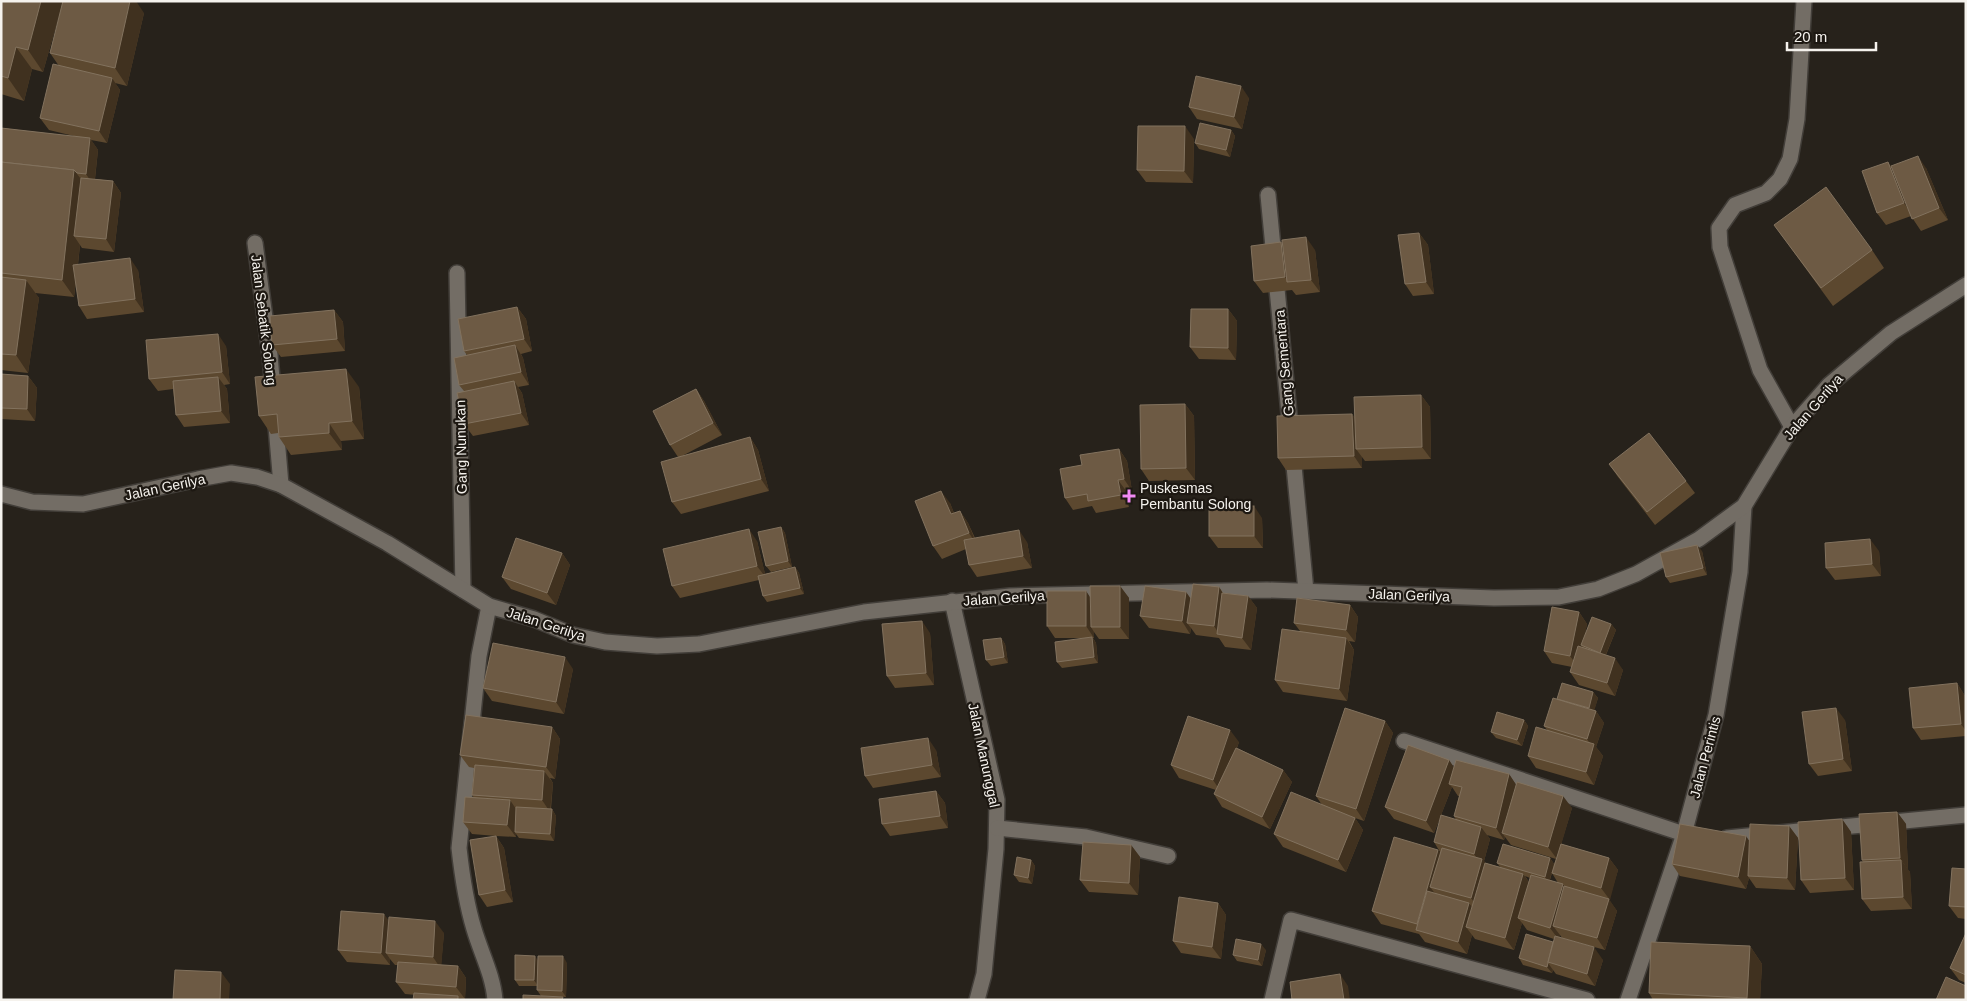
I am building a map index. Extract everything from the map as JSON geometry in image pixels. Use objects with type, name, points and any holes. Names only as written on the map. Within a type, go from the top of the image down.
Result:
[{"type":"street","points":[[1792,427],[1760,370],[1720,247],[1719,228],[1736,205],[1766,193],[1780,179],[1790,159],[1797,120],[1804,1]]},
{"type":"street","name":"Gang Sementara","points":[[1268,195],[1306,591]]},
{"type":"street","name":"Jalan Sebatik Solong","points":[[255,243],[270,355],[281,486]]},
{"type":"street","name":"Gang Nunukan","points":[[457,273],[463,590]]},
{"type":"street","name":"Jalan Gerilya","points":[[1,494],[32,502],[82,504],[198,478],[231,473],[257,477],[281,486],[387,543],[489,606],[534,619],[573,635],[605,642],[657,646],[699,644],[864,612],[1010,596],[1267,590],[1494,598],[1559,597],[1598,589],[1636,574],[1700,539],[1744,506],[1792,427],[1829,385],[1891,333],[1966,286]]},
{"type":"street","name":"Jalan Perintis","points":[[1628,1000],[1684,834],[1716,715],[1740,572],[1744,506]]},
{"type":"street","name":"Jalan Manunggal","points":[[952,602],[997,800],[997,828],[984,974],[977,1000]]},
{"type":"street","points":[[489,606],[478,656],[459,848],[473,928],[494,983],[496,1000]]},
{"type":"street","points":[[1404,741],[1684,834],[1715,838],[1740,838],[1966,815]]},
{"type":"street","points":[[997,828],[1086,837],[1168,856]]},
{"type":"street","points":[[1272,1000],[1290,920],[1587,1000]]},
{"type":"building","points":[[1,1],[41,1],[28,50],[16,47],[8,78],[1,76]]},
{"type":"building","points":[[63,1],[130,1],[115,68],[50,53]]},
{"type":"building","points":[[53,64],[112,78],[99,131],[40,118]]},
{"type":"building","points":[[1196,76],[1241,86],[1234,117],[1189,107]]},
{"type":"building","points":[[1200,123],[1231,130],[1226,150],[1195,143]]},
{"type":"building","points":[[1138,126],[1185,126],[1184,171],[1137,170]]},
{"type":"building","points":[[1,128],[90,138],[86,174],[77,173],[74,170],[1,162]]},
{"type":"building","points":[[1918,156],[1939,208],[1912,219],[1891,166]]},
{"type":"building","points":[[1,162],[74,170],[62,280],[1,273]]},
{"type":"building","points":[[1888,162],[1904,203],[1877,213],[1862,171]]},
{"type":"building","points":[[81,178],[113,181],[106,239],[74,236]]},
{"type":"building","points":[[1826,187],[1872,250],[1821,288],[1774,225]]},
{"type":"building","points":[[1419,233],[1426,282],[1405,284],[1398,235]]},
{"type":"building","points":[[1306,237],[1311,280],[1287,282],[1282,240]]},
{"type":"building","points":[[1281,242],[1285,277],[1254,281],[1251,246]]},
{"type":"building","points":[[130,258],[135,299],[79,306],[73,265]]},
{"type":"building","points":[[1,277],[26,280],[16,355],[1,354]]},
{"type":"building","points":[[517,307],[524,339],[464,351],[458,319]]},
{"type":"building","points":[[1191,309],[1228,309],[1228,348],[1190,347]]},
{"type":"building","points":[[334,310],[337,339],[272,345],[270,316]]},
{"type":"building","points":[[218,334],[222,372],[149,379],[146,340]]},
{"type":"building","points":[[515,345],[521,372],[459,385],[454,358]]},
{"type":"building","points":[[346,369],[352,421],[329,423],[329,433],[279,437],[277,414],[259,416],[255,377]]},
{"type":"building","points":[[1,374],[28,376],[27,409],[1,408]]},
{"type":"building","points":[[218,377],[221,411],[176,415],[173,381]]},
{"type":"building","points":[[514,381],[521,413],[464,424],[457,393]]},
{"type":"building","points":[[696,389],[713,423],[670,445],[653,411]]},
{"type":"building","points":[[1421,395],[1422,447],[1356,449],[1354,397]]},
{"type":"building","points":[[1185,404],[1186,468],[1141,469],[1140,405]]},
{"type":"building","points":[[1352,414],[1354,456],[1278,458],[1277,416]]},
{"type":"building","points":[[1649,433],[1686,481],[1647,512],[1609,464]]},
{"type":"building","points":[[750,437],[761,479],[672,502],[661,462]]},
{"type":"building","points":[[1119,449],[1124,479],[1118,480],[1121,495],[1088,501],[1087,494],[1065,498],[1060,469],[1082,465],[1080,455]]},
{"type":"building","points":[[941,491],[951,514],[960,511],[969,533],[933,546],[915,501]]},
{"type":"building","points":[[1209,506],[1254,506],[1254,536],[1209,536]]},
{"type":"building","points":[[781,527],[788,561],[766,566],[758,532]]},
{"type":"building","points":[[749,529],[757,566],[672,586],[663,549]]},
{"type":"building","points":[[1019,530],[1023,556],[969,565],[964,540]]},
{"type":"building","points":[[516,538],[562,553],[547,593],[502,577]]},
{"type":"building","points":[[1870,539],[1872,564],[1826,568],[1825,543]]},
{"type":"building","points":[[1697,545],[1703,568],[1666,577],[1660,553]]},
{"type":"building","points":[[795,567],[800,588],[763,596],[758,576]]},
{"type":"building","points":[[1193,584],[1219,587],[1214,626],[1187,623]]},
{"type":"building","points":[[1090,586],[1120,586],[1120,627],[1091,627]]},
{"type":"building","points":[[1145,586],[1186,592],[1182,621],[1140,616]]},
{"type":"building","points":[[1047,591],[1086,591],[1086,626],[1047,626]]},
{"type":"building","points":[[1222,593],[1248,596],[1242,638],[1217,634]]},
{"type":"building","points":[[1297,598],[1350,605],[1346,630],[1294,623]]},
{"type":"building","points":[[1552,607],[1579,612],[1570,656],[1544,651]]},
{"type":"building","points":[[1592,617],[1611,624],[1600,653],[1581,645]]},
{"type":"building","points":[[922,621],[926,673],[887,676],[882,624]]},
{"type":"building","points":[[1282,629],[1346,638],[1339,689],[1275,680]]},
{"type":"building","points":[[1092,637],[1094,657],[1057,662],[1055,642]]},
{"type":"building","points":[[1001,638],[1004,657],[986,660],[983,640]]},
{"type":"building","points":[[493,643],[565,657],[556,702],[483,688]]},
{"type":"building","points":[[1578,646],[1615,658],[1607,683],[1570,672]]},
{"type":"building","points":[[1562,683],[1593,692],[1589,708],[1557,699]]},
{"type":"building","points":[[1957,683],[1961,724],[1913,728],[1909,688]]},
{"type":"building","points":[[1553,698],[1596,711],[1587,739],[1544,726]]},
{"type":"building","points":[[1345,708],[1385,721],[1356,809],[1316,796]]},
{"type":"building","points":[[1836,708],[1843,759],[1809,764],[1802,712]]},
{"type":"building","points":[[1497,712],[1524,720],[1517,740],[1491,732]]},
{"type":"building","points":[[466,715],[552,727],[546,767],[460,755]]},
{"type":"building","points":[[1188,716],[1230,730],[1213,780],[1171,765]]},
{"type":"building","points":[[1536,727],[1594,744],[1586,772],[1528,756]]},
{"type":"building","points":[[928,738],[932,765],[865,776],[861,748]]},
{"type":"building","points":[[1408,745],[1449,760],[1426,821],[1385,807]]},
{"type":"building","points":[[1236,748],[1283,770],[1262,817],[1214,794]]},
{"type":"building","points":[[1456,760],[1509,774],[1496,828],[1454,816],[1462,787],[1449,784]]},
{"type":"building","points":[[475,765],[544,771],[542,800],[472,795]]},
{"type":"building","points":[[1517,782],[1563,796],[1548,847],[1502,833]]},
{"type":"building","points":[[936,791],[940,816],[882,824],[879,799]]},
{"type":"building","points":[[1291,792],[1355,818],[1338,860],[1274,834]]},
{"type":"building","points":[[465,797],[510,800],[507,825],[463,822]]},
{"type":"building","points":[[516,807],[552,809],[550,834],[515,832]]},
{"type":"building","points":[[1897,812],[1900,858],[1862,860],[1859,814]]},
{"type":"building","points":[[1441,815],[1481,827],[1474,854],[1434,842]]},
{"type":"building","points":[[1842,819],[1845,878],[1801,880],[1798,822]]},
{"type":"building","points":[[1680,824],[1746,836],[1738,877],[1672,864]]},
{"type":"building","points":[[1750,824],[1789,826],[1787,878],[1748,876]]},
{"type":"building","points":[[496,836],[505,890],[479,895],[470,840]]},
{"type":"building","points":[[1394,837],[1438,850],[1417,924],[1372,911]]},
{"type":"building","points":[[1083,842],[1131,845],[1129,883],[1080,880]]},
{"type":"building","points":[[1503,844],[1550,858],[1545,877],[1497,863]]},
{"type":"building","points":[[1561,844],[1609,858],[1601,888],[1552,873]]},
{"type":"building","points":[[1442,848],[1482,859],[1471,898],[1430,887]]},
{"type":"building","points":[[1017,857],[1031,860],[1028,878],[1014,875]]},
{"type":"building","points":[[1901,860],[1903,897],[1862,899],[1860,862]]},
{"type":"building","points":[[1485,863],[1523,874],[1505,938],[1466,927]]},
{"type":"building","points":[[1952,868],[1966,869],[1966,907],[1949,906]]},
{"type":"building","points":[[1531,875],[1563,884],[1550,928],[1518,918]]},
{"type":"building","points":[[1564,886],[1609,899],[1597,938],[1553,926]]},
{"type":"building","points":[[1427,891],[1469,903],[1458,942],[1416,930]]},
{"type":"building","points":[[1179,897],[1218,903],[1212,947],[1173,941]]},
{"type":"building","points":[[341,911],[384,914],[381,953],[338,950]]},
{"type":"building","points":[[389,917],[435,921],[433,957],[386,953]]},
{"type":"building","points":[[1966,933],[1966,975],[1950,968]]},
{"type":"building","points":[[1526,934],[1553,942],[1547,967],[1519,958]]},
{"type":"building","points":[[1555,936],[1594,947],[1587,974],[1548,962]]},
{"type":"building","points":[[1236,939],[1261,944],[1258,960],[1233,955]]},
{"type":"building","points":[[1651,942],[1750,946],[1747,998],[1649,993]]},
{"type":"building","points":[[515,955],[535,956],[534,980],[515,980]]},
{"type":"building","points":[[538,956],[563,956],[562,991],[537,990]]},
{"type":"building","points":[[398,962],[458,966],[456,987],[396,982]]},
{"type":"building","points":[[175,970],[221,972],[220,1000],[173,1000]]},
{"type":"building","points":[[1340,974],[1344,1000],[1292,1000],[1290,982]]},
{"type":"building","points":[[1946,977],[1966,986],[1966,1000],[1936,1000]]},
{"type":"building","points":[[414,993],[458,996],[458,1000],[413,1000]]},
{"type":"building","points":[[523,995],[563,997],[562,1000],[523,1000]]},
{"type":"place","name":"Puskesmas Pembantu Solong","points":[[1129,496]]}]
